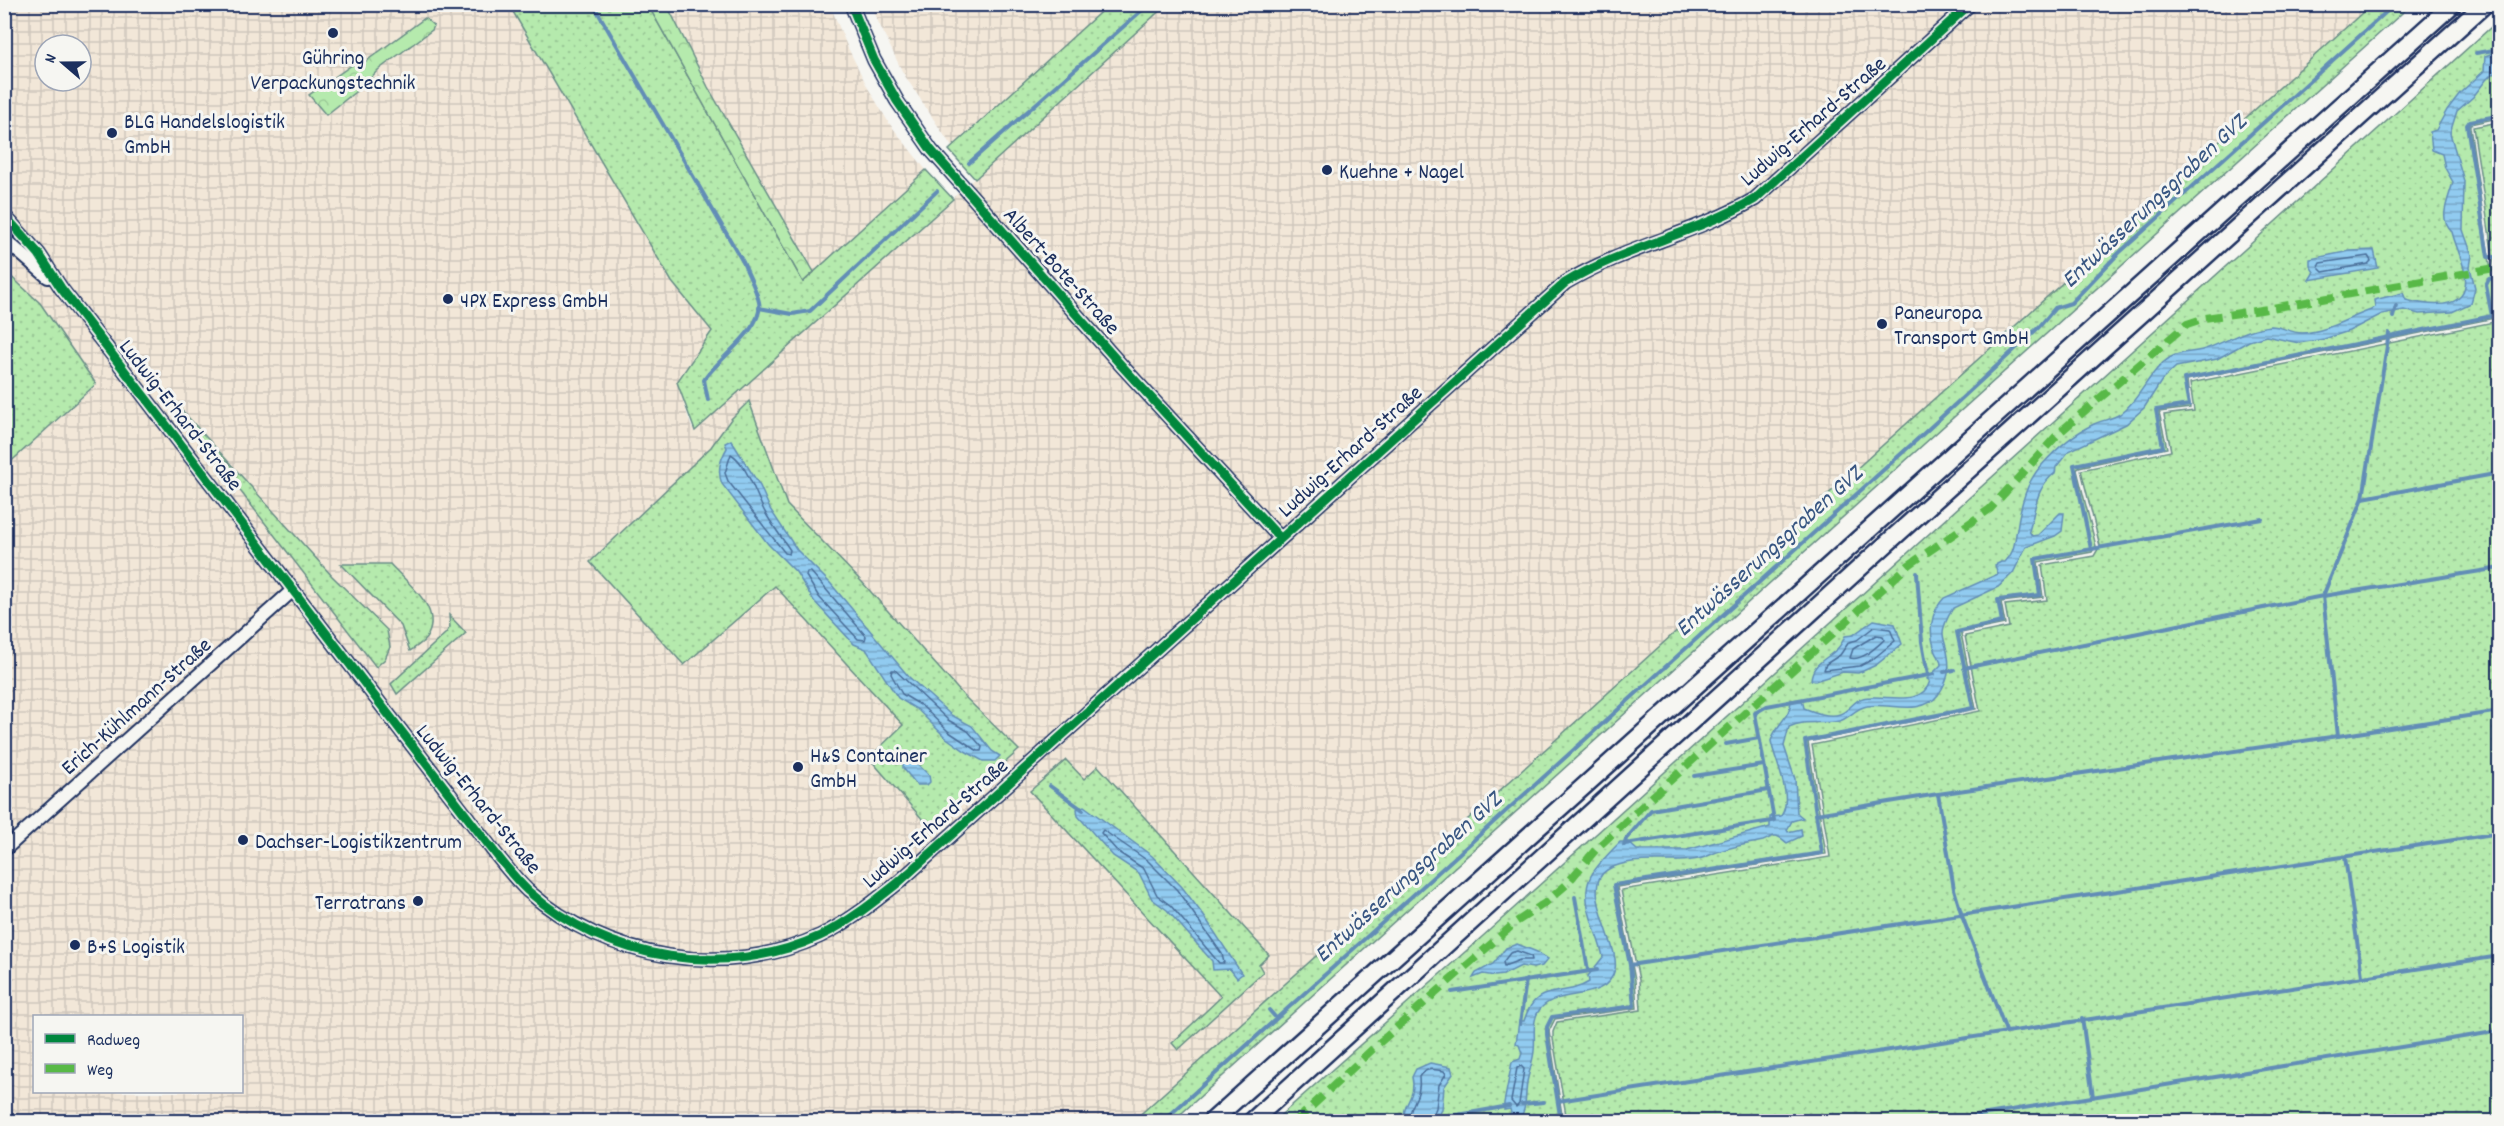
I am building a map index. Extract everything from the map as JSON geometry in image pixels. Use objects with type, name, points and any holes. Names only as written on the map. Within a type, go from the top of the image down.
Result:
[{"type":"highway","points":[[1210,1122],[2453,4]]},
{"type":"highway","points":[[1251,1122],[1865,563],[2485,4]]},
{"type":"street","name":"Albert-Bote-Straße","points":[[851,4],[876,62],[897,101],[931,150],[1117,360],[1280,538]]},
{"type":"street","name":"Ludwig-Erhard-Straße","points":[[4,215],[39,254],[61,288],[481,835],[528,891],[574,923],[630,948],[667,956],[727,959],[752,956],[789,947],[819,936],[857,915],[899,882],[1565,283],[1595,265],[1727,215],[1755,199],[1970,4]]},
{"type":"street","name":"Ludwig-Erhard-Straße","points":[[4,239],[61,288]]},
{"type":"street","name":"Erich-Kühlmann-Straße","points":[[4,850],[293,590]]},
{"type":"shaded area","points":[[5,5],[509,5],[672,282],[712,331],[677,382],[691,426],[695,431],[1166,5],[2372,5],[1133,1121],[5,1121],[5,467],[96,384],[40,303],[5,271]]},
{"type":"shaded area","points":[[667,5],[830,5],[868,88],[889,123],[926,170],[814,272],[708,87]]},
{"type":"shaded area","points":[[870,5],[1108,5],[952,147],[903,73]]},
{"type":"green space","points":[[2372,4],[2411,5],[1173,1121],[1133,1121]]},
{"type":"green space","points":[[509,5],[648,5],[803,282],[926,170],[953,199],[695,431],[677,382],[712,331],[672,282]]},
{"type":"green space","points":[[648,5],[667,5],[708,87],[814,272],[803,282]]},
{"type":"green space","points":[[1108,5],[1166,5],[975,179],[949,150]]},
{"type":"green space","points":[[425,18],[434,26],[432,30],[378,70],[364,85],[326,115],[309,95],[352,65],[362,64]]},
{"type":"green space","points":[[2499,20],[2499,118],[2470,124],[2493,284],[2495,318],[2187,380],[2190,408],[2159,412],[2167,448],[2079,467],[2077,470],[2096,546],[2092,552],[2038,562],[2043,597],[2001,602],[2005,624],[1961,633],[1976,709],[1808,742],[1826,854],[1617,887],[1635,980],[1637,1008],[1555,1019],[1549,1031],[1563,1121],[1273,1122],[1483,936]]},
{"type":"green space","points":[[2499,122],[2499,321],[2497,283],[2473,127]]},
{"type":"green space","points":[[5,271],[40,303],[96,384],[5,467]]},
{"type":"green space","points":[[2499,321],[2499,1121],[1567,1121],[1553,1039],[1557,1022],[1641,1010],[1639,980],[1621,890],[1830,857],[1812,745],[1980,711],[1965,636],[2009,627],[2005,605],[2047,600],[2042,565],[2094,556],[2100,546],[2081,470],[2171,451],[2164,415],[2194,411],[2190,383]]},
{"type":"green space","points":[[157,383],[332,576],[387,630],[390,647],[385,659],[376,667]]},
{"type":"green space","points":[[749,401],[787,505],[862,582],[964,696],[1019,750],[931,829],[869,758],[903,725],[775,586],[684,665],[590,562],[711,447],[731,419]]},
{"type":"green space","points":[[341,564],[390,564],[427,605],[431,625],[425,639],[410,651],[401,626]]},
{"type":"green space","points":[[449,615],[466,633],[397,694],[391,684],[446,633],[450,627]]},
{"type":"green space","points":[[1066,760],[1084,779],[1098,766],[1269,955],[1259,965],[1263,972],[1178,1050],[1172,1043],[1221,997],[1030,791]]},
{"type":"water","points":[[2493,53],[2499,63],[2499,73],[2492,74],[2473,97],[2457,111],[2450,133],[2464,181],[2463,230],[2472,255],[2470,267],[2475,288],[2471,303],[2452,312],[2419,314],[2404,310],[2382,314],[2349,331],[2324,339],[2299,343],[2266,336],[2249,341],[2217,359],[2176,367],[2162,380],[2144,408],[2126,424],[2069,451],[2056,467],[2055,473],[2043,485],[2029,531],[2032,536],[2038,535],[2060,513],[2064,513],[2062,531],[2026,547],[2013,573],[1998,587],[1953,608],[1945,623],[1943,633],[1949,660],[1948,672],[1945,683],[1931,702],[1914,707],[1867,706],[1839,721],[1801,723],[1789,727],[1784,746],[1795,779],[1797,813],[1803,818],[1792,821],[1787,830],[1788,832],[1801,829],[1802,836],[1787,843],[1780,837],[1774,836],[1763,841],[1686,861],[1632,862],[1607,870],[1600,878],[1597,889],[1599,902],[1612,946],[1615,969],[1610,980],[1603,987],[1550,1001],[1538,1011],[1535,1022],[1533,1059],[1523,1112],[1519,1121],[1504,1121],[1511,1113],[1510,1109],[1504,1110],[1504,1103],[1512,1062],[1520,1059],[1522,1053],[1519,1045],[1516,1044],[1519,1021],[1524,1021],[1529,1008],[1543,995],[1569,990],[1589,982],[1588,976],[1603,957],[1587,898],[1590,878],[1599,864],[1620,842],[1628,842],[1637,850],[1687,850],[1770,827],[1770,817],[1781,816],[1785,799],[1785,789],[1771,741],[1786,716],[1791,700],[1802,699],[1804,708],[1822,714],[1836,715],[1843,713],[1863,698],[1911,697],[1926,690],[1930,681],[1927,679],[1941,665],[1933,645],[1931,631],[1933,617],[1939,604],[1944,598],[1998,574],[1995,565],[2005,562],[2012,551],[2022,504],[2031,480],[2059,448],[2094,424],[2120,414],[2134,401],[2157,369],[2175,355],[2202,350],[2262,327],[2275,326],[2302,333],[2320,330],[2371,310],[2375,307],[2374,300],[2403,293],[2406,300],[2439,304],[2449,303],[2463,293],[2466,283],[2464,269],[2452,232],[2445,221],[2447,202],[2453,182],[2445,168],[2442,154],[2432,150],[2430,132],[2436,130],[2460,93],[2484,71],[2485,56]]},
{"type":"water","points":[[2374,250],[2378,268],[2309,280],[2314,272],[2310,266],[2310,259],[2350,251]]},
{"type":"water","points":[[731,440],[760,486],[770,509],[797,550],[831,584],[909,677],[951,715],[972,726],[992,751],[1000,756],[995,761],[983,761],[965,751],[945,737],[918,710],[898,698],[866,649],[854,644],[814,601],[796,572],[768,544],[722,484],[720,466],[727,448],[725,443]]},
{"type":"water","points":[[1874,620],[1895,624],[1902,644],[1876,665],[1858,673],[1843,672],[1815,681],[1811,680],[1817,665],[1837,649],[1845,636],[1853,635]]},
{"type":"water","points":[[910,757],[929,775],[930,782],[927,785],[917,785],[903,768],[903,759]]},
{"type":"water","points":[[1084,806],[1152,856],[1182,887],[1242,974],[1237,978],[1230,969],[1213,970],[1212,961],[1167,910],[1152,899],[1139,873],[1113,856],[1078,816],[1077,809]]},
{"type":"water","points":[[1517,944],[1548,959],[1542,966],[1533,968],[1521,966],[1503,975],[1483,974],[1473,978],[1476,973],[1493,964],[1506,948]]},
{"type":"water","points":[[1430,1063],[1451,1067],[1453,1074],[1444,1087],[1442,1110],[1437,1118],[1404,1121],[1405,1109],[1413,1090],[1412,1077],[1416,1069]]},
{"type":"waterway","points":[[593,4],[743,262],[758,297],[759,312],[748,333],[704,380],[708,400]]},
{"type":"waterway","name":"Entwässerungsgraben GVZ","points":[[969,163],[1149,4]]},
{"type":"waterway","name":"Entwässerungsgraben GVZ","points":[[1162,1122],[1922,435],[2039,327],[2055,308],[2071,303],[2119,253],[2395,4]]},
{"type":"waterway","points":[[2476,53],[2500,49]]},
{"type":"waterway","points":[[2500,95],[2495,98],[2497,116],[2470,121],[2467,125],[2488,257],[2500,257]]},
{"type":"waterway","name":"Entwässerungsgraben GVZ","points":[[759,308],[792,314],[810,311],[937,191]]},
{"type":"waterway","points":[[2091,549],[2074,465],[2163,447],[2156,410],[2189,405],[2184,379],[2492,316],[2486,285],[2489,279],[2500,276]]},
{"type":"waterway","points":[[2393,317],[2396,306]]},
{"type":"waterway","points":[[2389,333],[2363,498],[2323,596],[2338,736],[2500,711]]},
{"type":"waterway","points":[[2363,498],[2500,473]]},
{"type":"waterway","points":[[1561,1122],[1547,1035],[1547,1027],[1552,1017],[1634,1006],[1630,965],[1614,885],[1822,853],[1805,741],[1973,708],[1957,632],[2002,622],[1998,600],[2040,595],[2035,559],[2262,519]]},
{"type":"waterway","points":[[1964,668],[2323,596],[2500,568]]},
{"type":"waterway","points":[[1917,573],[1922,642],[1928,675]]},
{"type":"waterway","points":[[1944,672],[1954,670]]},
{"type":"waterway","points":[[1774,820],[1755,713],[1767,706],[1934,674]]},
{"type":"waterway","points":[[1816,814],[2338,736]]},
{"type":"waterway","points":[[1726,744],[1759,738]]},
{"type":"waterway","points":[[1694,776],[1764,765]]},
{"type":"waterway","points":[[1050,786],[1083,810]]},
{"type":"waterway","points":[[1624,845],[1626,839],[1651,810],[1768,790]]},
{"type":"waterway","points":[[1938,794],[1954,889],[2006,1031]]},
{"type":"waterway","points":[[1625,844],[1772,821]]},
{"type":"waterway","points":[[1630,965],[2500,833]]},
{"type":"waterway","points":[[2345,857],[2362,976]]},
{"type":"waterway","points":[[1575,897],[1588,970]]},
{"type":"waterway","points":[[1558,1101],[2500,956]]},
{"type":"waterway","points":[[1452,992],[1597,970]]},
{"type":"waterway","points":[[1520,1024],[1526,980]]},
{"type":"waterway","points":[[1269,1010],[1276,1018]]},
{"type":"waterway","points":[[2082,1018],[2093,1097]]},
{"type":"waterway","points":[[1937,1122],[2500,1031]]},
{"type":"waterway","points":[[1522,1104],[1544,1102]]},
{"type":"waterway","points":[[1418,1122],[1509,1106]]},
{"type":"waterway","points":[[2490,1122],[2500,1120]]},
{"type":"marked path","points":[[1295,1122],[1378,1044],[1516,922],[1545,903],[1566,885],[1597,848],[1909,565],[1990,509],[2060,432],[2187,324],[2205,318],[2500,267]]},
{"type":"cycle path","points":[[851,4],[874,60],[897,101],[931,150],[1121,365],[1280,538]]},
{"type":"cycle path","points":[[4,215],[39,254],[61,288],[481,835],[522,885],[559,915],[593,933],[630,947],[668,956],[706,959],[745,957],[783,950],[820,936],[851,918],[880,897],[1565,283],[1588,270],[1708,222],[1755,199],[1970,4]]},
{"type":"place","name":"Gühring Verpackungstechnik","points":[[333,33]]},
{"type":"place","name":"BLG Handelslogistik GmbH","points":[[112,133]]},
{"type":"place","name":"Kuehne + Nagel","points":[[1327,170]]},
{"type":"place","name":"4PX Express GmbH","points":[[448,299]]},
{"type":"place","name":"Paneuropa Transport GmbH","points":[[1882,324]]},
{"type":"place","name":"H&S Container GmbH","points":[[798,767]]},
{"type":"place","name":"Dachser-Logistikzentrum","points":[[243,840]]},
{"type":"place","name":"Terratrans","points":[[418,901]]},
{"type":"place","name":"B+S Logistik","points":[[75,945]]}]
